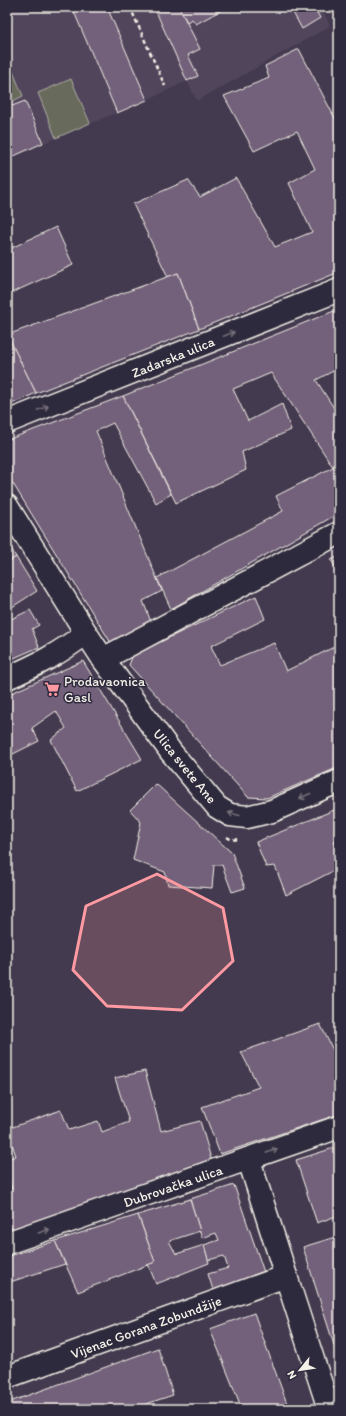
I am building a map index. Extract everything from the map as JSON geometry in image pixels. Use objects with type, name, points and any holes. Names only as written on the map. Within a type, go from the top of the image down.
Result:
[{"type":"street","name":"Zadarska ulica","points":[[7,422],[339,290]]},
{"type":"street","name":"Ulica svete Ane","points":[[7,506],[103,659],[171,752],[217,807],[230,815],[246,817],[272,811],[339,780]]},
{"type":"street","points":[[103,659],[339,532]]},
{"type":"street","points":[[7,678],[47,660],[86,633]]},
{"type":"street","name":"Dubrovačka ulica","points":[[7,1243],[249,1160],[339,1127]]},
{"type":"street","points":[[249,1160],[329,1409]]},
{"type":"street","name":"Vijenac Gorana Zobundžije","points":[[7,1377],[286,1276]]},
{"type":"path","points":[[130,7],[165,86]]},
{"type":"highlighted area","points":[[157,874],[223,908],[233,961],[182,1010],[107,1006],[73,970],[86,906]]},
{"type":"shaded area","points":[[7,7],[321,7],[330,26],[197,101],[187,81],[147,100],[44,143],[7,161]]},
{"type":"green space","points":[[7,57],[23,96],[7,104]]},
{"type":"green space","points":[[71,79],[90,123],[56,138],[38,93]]},
{"type":"building","points":[[72,7],[107,7],[147,100],[117,113]]},
{"type":"building","points":[[154,7],[179,7],[200,49],[188,55],[198,76],[187,81]]},
{"type":"building","points":[[179,7],[227,7],[196,24],[192,19],[187,22]]},
{"type":"building","points":[[290,7],[314,7],[320,18],[302,29]]},
{"type":"building","points":[[299,49],[339,126],[339,272],[199,329],[178,273],[168,277],[133,204],[188,180],[200,197],[236,178],[275,247],[312,232],[289,183],[315,169],[297,131],[254,151],[224,96],[269,78],[265,66]]},
{"type":"building","points":[[25,101],[43,143],[7,159],[7,108]]},
{"type":"building","points":[[56,227],[73,265],[7,295],[7,250]]},
{"type":"building","points":[[178,273],[199,329],[36,393],[7,335]]},
{"type":"building","points":[[339,309],[339,368],[316,380],[339,416],[339,464],[333,467],[271,373],[233,389],[248,421],[282,404],[291,430],[242,452],[246,470],[176,503],[123,396]]},
{"type":"building","points":[[7,334],[36,393],[7,406]]},
{"type":"building","points":[[123,396],[171,494],[156,503],[113,423],[96,431],[162,591],[143,601],[151,622],[111,643],[7,474],[7,440]]},
{"type":"building","points":[[339,464],[339,513],[171,609],[157,578],[283,511],[276,496]]},
{"type":"building","points":[[7,541],[16,557],[7,563]]},
{"type":"building","points":[[339,556],[339,574],[331,560]]},
{"type":"building","points":[[16,557],[37,591],[9,609],[7,606],[7,563]]},
{"type":"building","points":[[256,596],[265,619],[211,646],[220,665],[274,643],[286,671],[338,645],[339,647],[339,767],[267,798],[248,797],[129,665],[133,655]]},
{"type":"building","points":[[30,610],[39,625],[32,629],[39,647],[7,661],[7,621]]},
{"type":"building","points":[[83,661],[142,759],[77,791],[51,740],[66,728],[56,711],[32,728],[39,741],[7,757],[7,695]]},
{"type":"building","points":[[156,784],[232,853],[245,888],[232,892],[222,865],[214,865],[212,888],[168,885],[165,872],[133,860],[141,822],[130,810]]},
{"type":"building","points":[[339,808],[339,839],[334,841],[339,856],[339,868],[286,895],[275,866],[266,867],[256,842]]},
{"type":"building","points":[[320,1024],[339,1062],[339,1114],[220,1154],[202,1107],[259,1087],[241,1052]]},
{"type":"building","points":[[145,1071],[161,1131],[200,1121],[212,1162],[7,1234],[7,1190],[12,1189],[7,1170],[7,1159],[16,1156],[7,1129],[61,1110],[69,1130],[98,1121],[102,1132],[129,1122],[115,1078]]},
{"type":"building","points":[[337,1147],[339,1154],[339,1215],[317,1223],[296,1160]]},
{"type":"building","points":[[234,1185],[265,1275],[214,1293],[208,1274],[228,1268],[224,1256],[208,1260],[204,1245],[219,1240],[216,1233],[202,1238],[190,1199]]},
{"type":"building","points":[[190,1199],[200,1231],[169,1241],[176,1254],[204,1245],[209,1263],[156,1284],[148,1264],[155,1262],[138,1215]]},
{"type":"building","points":[[138,1215],[155,1262],[78,1292],[55,1241]]},
{"type":"building","points":[[339,1236],[339,1361],[303,1247]]},
{"type":"building","points":[[55,1241],[65,1264],[7,1283],[7,1257]]},
{"type":"building","points":[[254,1313],[289,1409],[242,1409],[210,1329]]},
{"type":"building","points":[[158,1348],[173,1395],[131,1409],[7,1409],[7,1403]]},
{"type":"place","name":"Prodavaonica Gasl","points":[[52,689]]}]
